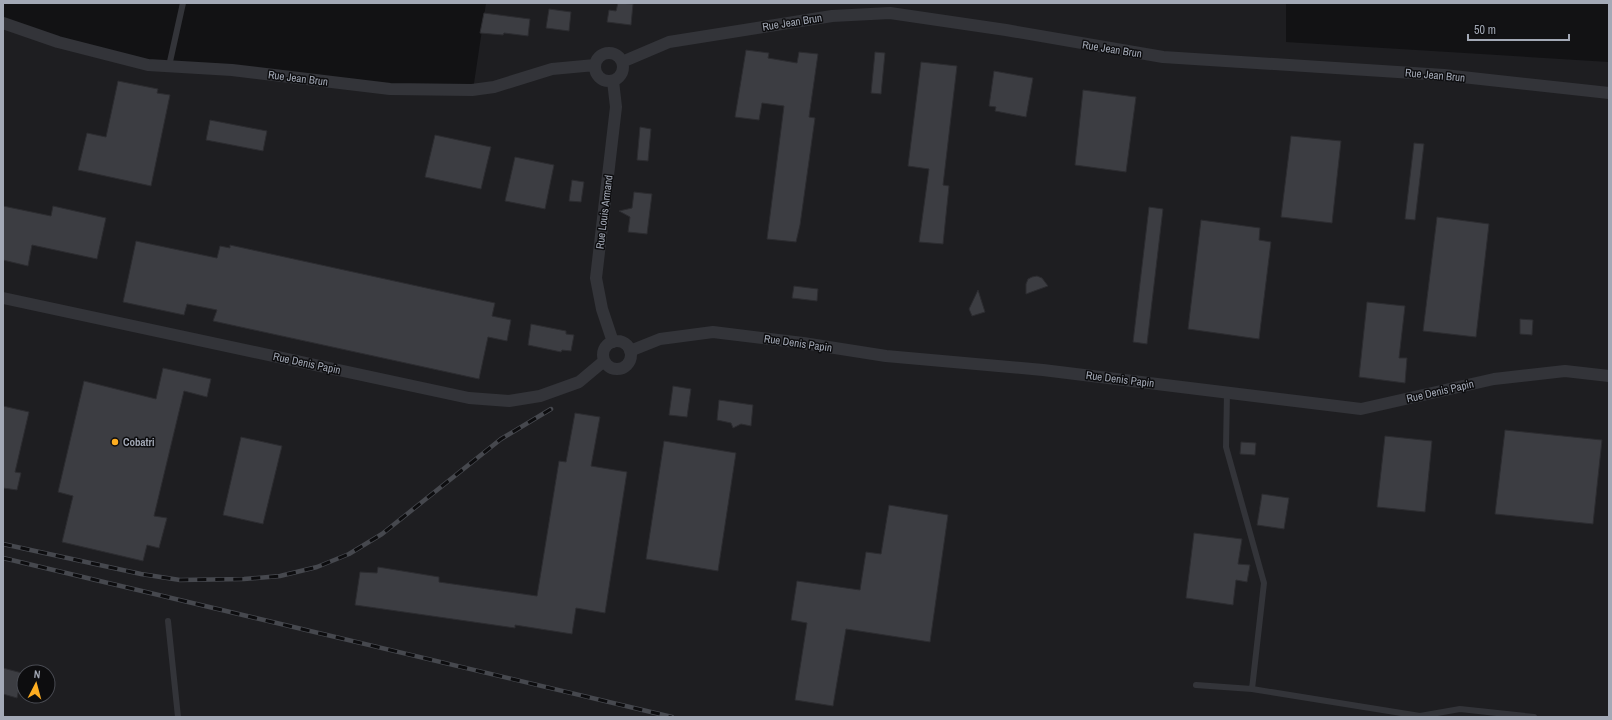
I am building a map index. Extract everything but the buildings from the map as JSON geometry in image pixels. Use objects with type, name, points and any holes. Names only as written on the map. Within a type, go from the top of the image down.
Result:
[{"type":"street","name":"Rue Jean Brun","points":[[622,62],[668,42],[832,16],[890,13],[1006,30],[1163,57],[1444,75],[1609,93]]},
{"type":"street","name":"Rue Jean Brun","points":[[3,23],[58,42],[148,64],[232,70],[390,89],[458,91],[494,86],[552,69],[595,65]]},
{"type":"street","points":[[607,53],[616,55],[622,62],[623,71],[618,79],[613,81],[604,80],[597,74],[595,65],[599,57],[607,53]]},
{"type":"street","name":"Rue Louis Armand","points":[[613,81],[616,107],[596,278],[602,309],[613,342]]},
{"type":"street","name":"Rue Denis Papin","points":[[3,298],[469,398],[509,401],[540,396],[579,382],[604,361]]},
{"type":"street","name":"Rue Denis Papin","points":[[630,351],[660,339],[713,332],[803,343],[886,356],[1043,370],[1361,409],[1494,379],[1565,371],[1609,376]]},
{"type":"street","points":[[619,341],[627,345],[630,351],[631,358],[629,363],[622,369],[612,368],[604,361],[602,354],[606,346],[613,342],[619,341]]},
{"type":"lane","points":[[169,66],[183,3]]},
{"type":"lane","points":[[1227,393],[1226,447],[1264,583],[1252,689]]},
{"type":"lane","points":[[168,621],[178,717]]},
{"type":"lane","points":[[1196,685],[1252,689],[1420,716],[1460,709],[1534,717]]},
{"type":"shaded area","points":[[486,3],[1286,3],[1286,42],[1609,62],[1609,717],[3,717],[3,22],[148,65],[473,90]]},
{"type":"railway","points":[[3,544],[141,574],[180,580],[244,579],[280,576],[317,567],[349,554],[382,534],[501,439],[551,409]]},
{"type":"railway","points":[[3,558],[672,717]]},
{"type":"place","name":"Cobatri","points":[[115,442]]}]
